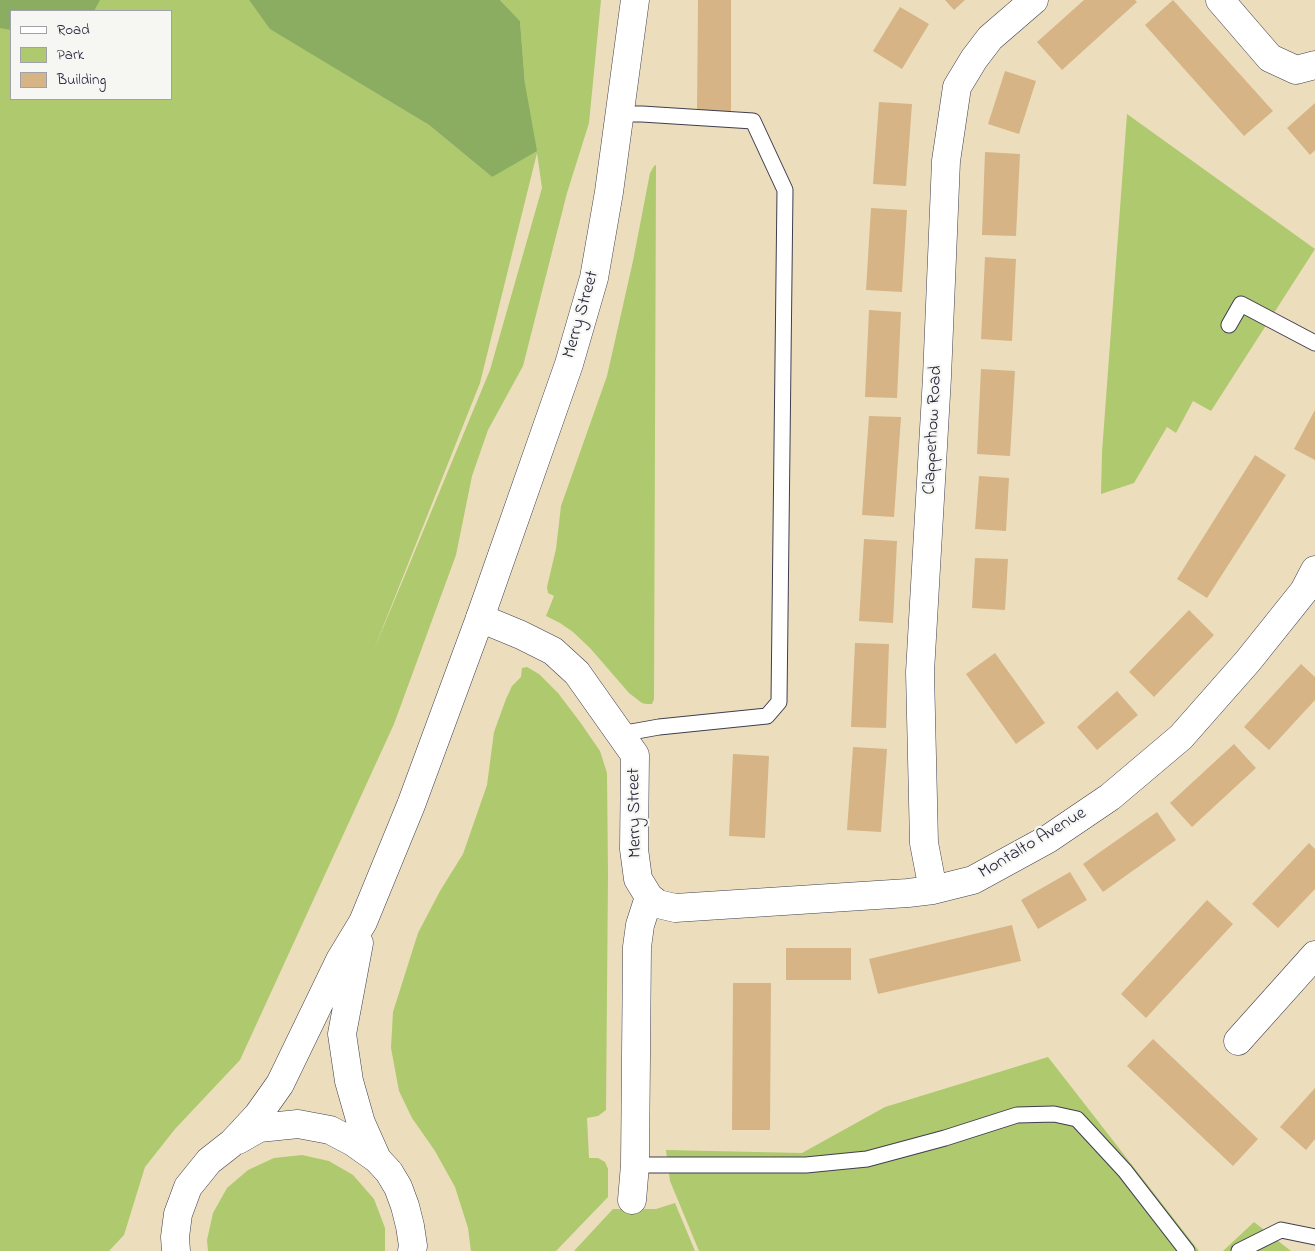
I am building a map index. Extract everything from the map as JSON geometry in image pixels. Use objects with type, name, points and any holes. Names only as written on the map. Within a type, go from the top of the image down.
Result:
[{"type":"street","name":"Merry Street","points":[[362,922],[413,799],[480,618],[569,364],[594,278],[609,192],[635,0]]},
{"type":"street","name":"Clapperhow Road","points":[[933,890],[924,842],[920,672],[946,161],[957,87],[974,59],[990,38],[1034,0]]},
{"type":"street","points":[[1220,0],[1270,58],[1296,70],[1315,65]]},
{"type":"street","name":"Montalto Avenue","points":[[649,897],[658,904],[675,908],[908,893],[933,890],[973,880],[1048,839],[1110,797],[1181,737],[1311,587]]},
{"type":"street","name":"Merry Street","points":[[480,618],[522,635],[553,651],[577,672],[635,755],[634,849],[638,880],[649,897]]},
{"type":"street","points":[[632,1200],[635,1165],[637,947],[640,924],[649,897]]},
{"type":"street","points":[[232,1143],[258,1115],[280,1084],[340,960],[362,922]]},
{"type":"street","points":[[362,922],[342,1034],[348,1081],[361,1122],[377,1159]]},
{"type":"street","points":[[1238,1041],[1315,955]]},
{"type":"street","points":[[176,1251],[175,1236],[178,1214],[188,1187],[209,1161],[232,1143],[259,1128],[298,1124],[330,1130],[353,1142],[377,1159],[389,1172],[398,1187],[405,1206],[413,1249]]},
{"type":"lane","points":[[620,114],[753,121],[785,190],[779,702],[767,716],[659,727],[620,734]]},
{"type":"lane","points":[[1229,325],[1241,304],[1315,343]]},
{"type":"lane","points":[[635,1165],[806,1165],[867,1159],[945,1138],[1017,1115],[1054,1114],[1077,1119],[1125,1171],[1187,1251]]},
{"type":"lane","points":[[1239,1251],[1281,1230],[1315,1237]]},
{"type":"green space","points":[[0,0],[249,0],[271,29],[429,125],[492,177],[525,84],[520,21],[500,0],[601,0],[589,123],[567,193],[523,366],[488,430],[472,476],[456,555],[394,724],[240,1060],[175,1129],[145,1167],[124,1235],[109,1251],[0,1251]],"holes":[[[537,153],[542,188],[490,370],[373,652],[480,383]]]},
{"type":"green space","points":[[0,0],[100,0],[95,10],[10,10],[10,30],[0,28]]},
{"type":"green space","points":[[249,0],[500,0],[520,21],[525,84],[537,151],[492,177],[429,125],[270,29]]},
{"type":"green space","points":[[1127,114],[1315,249],[1211,411],[1193,401],[1176,433],[1167,427],[1134,483],[1101,494],[1102,452]]},
{"type":"green space","points":[[656,165],[654,699],[652,704],[646,704],[629,693],[590,648],[573,632],[546,616],[554,596],[548,593],[547,587],[556,549],[561,506],[607,376],[633,261],[650,173]]},
{"type":"green space","points":[[527,667],[539,674],[558,693],[580,722],[600,751],[607,773],[606,1110],[598,1116],[587,1118],[589,1158],[598,1158],[605,1162],[608,1169],[608,1197],[556,1251],[471,1251],[468,1228],[455,1187],[435,1151],[412,1118],[399,1091],[391,1048],[393,1012],[418,933],[440,891],[463,854],[487,785],[494,732],[512,686],[521,677],[522,668]]},
{"type":"green space","points":[[1048,1057],[1199,1251],[699,1251],[670,1181],[666,1150],[802,1153],[885,1107]]},
{"type":"green space","points":[[302,1155],[329,1161],[353,1175],[374,1199],[385,1228],[385,1251],[208,1251],[207,1240],[213,1213],[227,1188],[248,1170],[274,1158]]},
{"type":"green space","points":[[675,1203],[695,1251],[574,1251],[613,1209],[656,1209]]},
{"type":"green space","points":[[1254,1222],[1291,1251],[1223,1251]]},
{"type":"building","points":[[698,0],[731,0],[731,111],[697,111]]},
{"type":"building","points":[[945,0],[965,0],[954,10]]},
{"type":"building","points":[[1084,0],[1135,0],[1137,2],[1062,70],[1037,42]]},
{"type":"building","points":[[1173,0],[1273,111],[1244,136],[1145,25]]},
{"type":"building","points":[[900,7],[929,24],[902,69],[873,51]]},
{"type":"building","points":[[1005,71],[1036,81],[1019,134],[988,124]]},
{"type":"building","points":[[879,102],[912,104],[906,186],[873,184]]},
{"type":"building","points":[[1315,103],[1315,150],[1310,155],[1287,128]]},
{"type":"building","points":[[985,152],[1020,154],[1016,236],[982,235]]},
{"type":"building","points":[[871,208],[907,210],[902,292],[866,290]]},
{"type":"building","points":[[985,257],[1016,259],[1012,341],[981,339]]},
{"type":"building","points":[[869,310],[901,312],[897,398],[865,397]]},
{"type":"building","points":[[981,369],[1015,371],[1010,456],[977,454]]},
{"type":"building","points":[[1315,410],[1315,460],[1294,449]]},
{"type":"building","points":[[869,416],[901,417],[894,517],[862,515]]},
{"type":"building","points":[[1255,455],[1286,475],[1207,598],[1177,579]]},
{"type":"building","points":[[979,476],[1009,478],[1006,531],[975,529]]},
{"type":"building","points":[[864,539],[897,541],[893,623],[859,621]]},
{"type":"building","points":[[975,558],[1008,559],[1005,610],[972,608]]},
{"type":"building","points":[[1189,610],[1214,635],[1154,697],[1129,672]]},
{"type":"building","points":[[855,643],[889,644],[886,728],[851,727]]},
{"type":"building","points":[[995,653],[1045,723],[1016,744],[966,674]]},
{"type":"building","points":[[1301,664],[1315,677],[1315,700],[1269,750],[1244,727]]},
{"type":"building","points":[[1117,691],[1138,715],[1097,750],[1077,727]]},
{"type":"building","points":[[1234,744],[1256,768],[1192,827],[1170,803]]},
{"type":"building","points":[[853,747],[887,749],[881,832],[847,830]]},
{"type":"building","points":[[733,754],[769,756],[765,838],[729,836]]},
{"type":"building","points":[[1157,812],[1176,840],[1103,892],[1083,864]]},
{"type":"building","points":[[1309,843],[1315,849],[1315,889],[1278,928],[1252,904]]},
{"type":"building","points":[[1070,872],[1087,900],[1038,929],[1021,900]]},
{"type":"building","points":[[1207,900],[1233,924],[1146,1018],[1121,994]]},
{"type":"building","points":[[1012,925],[1021,961],[878,994],[869,959]]},
{"type":"building","points":[[786,948],[851,948],[851,980],[786,980]]},
{"type":"building","points":[[733,983],[771,983],[770,1130],[732,1130]]},
{"type":"building","points":[[1153,1039],[1258,1139],[1233,1166],[1127,1066]]},
{"type":"building","points":[[1315,1088],[1315,1139],[1306,1150],[1280,1127]]}]
